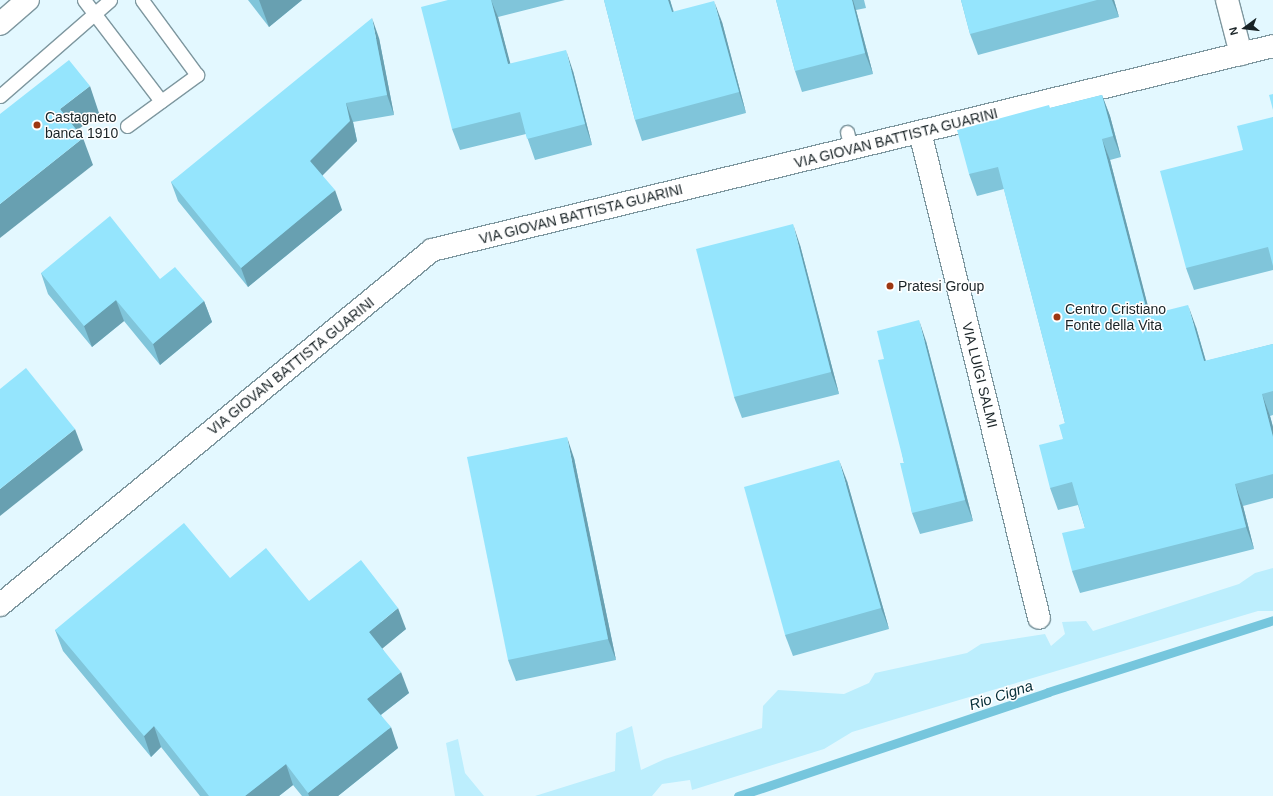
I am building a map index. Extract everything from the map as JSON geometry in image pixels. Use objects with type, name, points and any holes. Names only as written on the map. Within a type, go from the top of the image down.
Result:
[{"type":"street","points":[[0,24],[28,0]]},
{"type":"street","points":[[1227,0],[1241,54]]},
{"type":"street","name":"VIA GIOVAN BATTISTA GUARINI","points":[[0,605],[432,250],[849,140],[920,132],[1273,46]]},
{"type":"street","name":"VIA LUIGI SALMI","points":[[920,132],[1039,618]]},
{"type":"lane","points":[[84,0],[161,101]]},
{"type":"lane","points":[[0,96],[110,0]]},
{"type":"lane","points":[[128,126],[197,75],[142,0]]},
{"type":"shaded area","points":[[1273,568],[1273,611],[1258,611],[852,732],[824,749],[692,790],[690,780],[662,784],[652,796],[535,796],[615,771],[616,733],[632,726],[641,770],[665,759],[762,728],[763,706],[778,690],[844,694],[869,683],[875,673],[967,653],[981,644],[1045,634],[1051,646],[1065,634],[1062,622],[1086,621],[1093,631],[1239,584],[1255,573]]},
{"type":"shaded area","points":[[458,739],[465,773],[484,796],[455,796],[446,743]]},
{"type":"building","points":[[448,0],[491,0],[508,64],[566,50],[585,124],[527,139],[520,112],[452,129],[421,7]]},
{"type":"building","points":[[604,0],[668,0],[672,12],[714,1],[739,92],[635,120]]},
{"type":"building","points":[[776,0],[852,0],[865,53],[795,71]]},
{"type":"building","points":[[961,0],[1097,0],[970,34]]},
{"type":"building","points":[[372,18],[387,95],[346,103],[350,121],[310,161],[335,190],[241,268],[171,182]]},
{"type":"building","points":[[69,60],[90,86],[60,109],[83,138],[0,204],[0,114]]},
{"type":"building","points":[[1273,94],[1273,110],[1269,95]]},
{"type":"building","points":[[1102,95],[1113,136],[1102,139],[1148,315],[1188,305],[1204,361],[1273,344],[1273,391],[1262,394],[1273,437],[1273,474],[1235,484],[1246,527],[1072,571],[1062,533],[1085,528],[1072,482],[1050,488],[1039,445],[1063,439],[1059,425],[1065,423],[998,167],[969,174],[957,130],[1049,105],[1050,108]]},
{"type":"building","points":[[1273,117],[1273,266],[1268,247],[1186,268],[1160,171],[1243,150],[1237,126]]},
{"type":"building","points":[[110,216],[160,279],[175,267],[204,301],[153,344],[116,300],[84,326],[41,273]]},
{"type":"building","points":[[793,224],[831,372],[734,397],[696,249]]},
{"type":"building","points":[[919,320],[965,500],[912,513],[900,463],[904,463],[878,360],[884,359],[877,331]]},
{"type":"building","points":[[26,368],[75,429],[0,489],[0,389]]},
{"type":"building","points":[[567,437],[608,639],[508,660],[467,457]]},
{"type":"building","points":[[839,460],[881,608],[785,635],[744,487]]},
{"type":"building","points":[[184,523],[230,578],[266,548],[309,601],[361,560],[398,608],[369,632],[401,672],[367,699],[391,727],[308,793],[286,764],[245,796],[209,796],[154,726],[144,736],[55,630]]},
{"type":"waterway","name":"Rio Cigna","points":[[738,796],[1048,692],[1273,620]]},
{"type":"place","name":"Castagneto banca 1910","points":[[37,125]]},
{"type":"place","name":"Pratesi Group","points":[[890,286]]},
{"type":"place","name":"Centro Cristiano Fonte della Vita","points":[[1057,317]]}]
